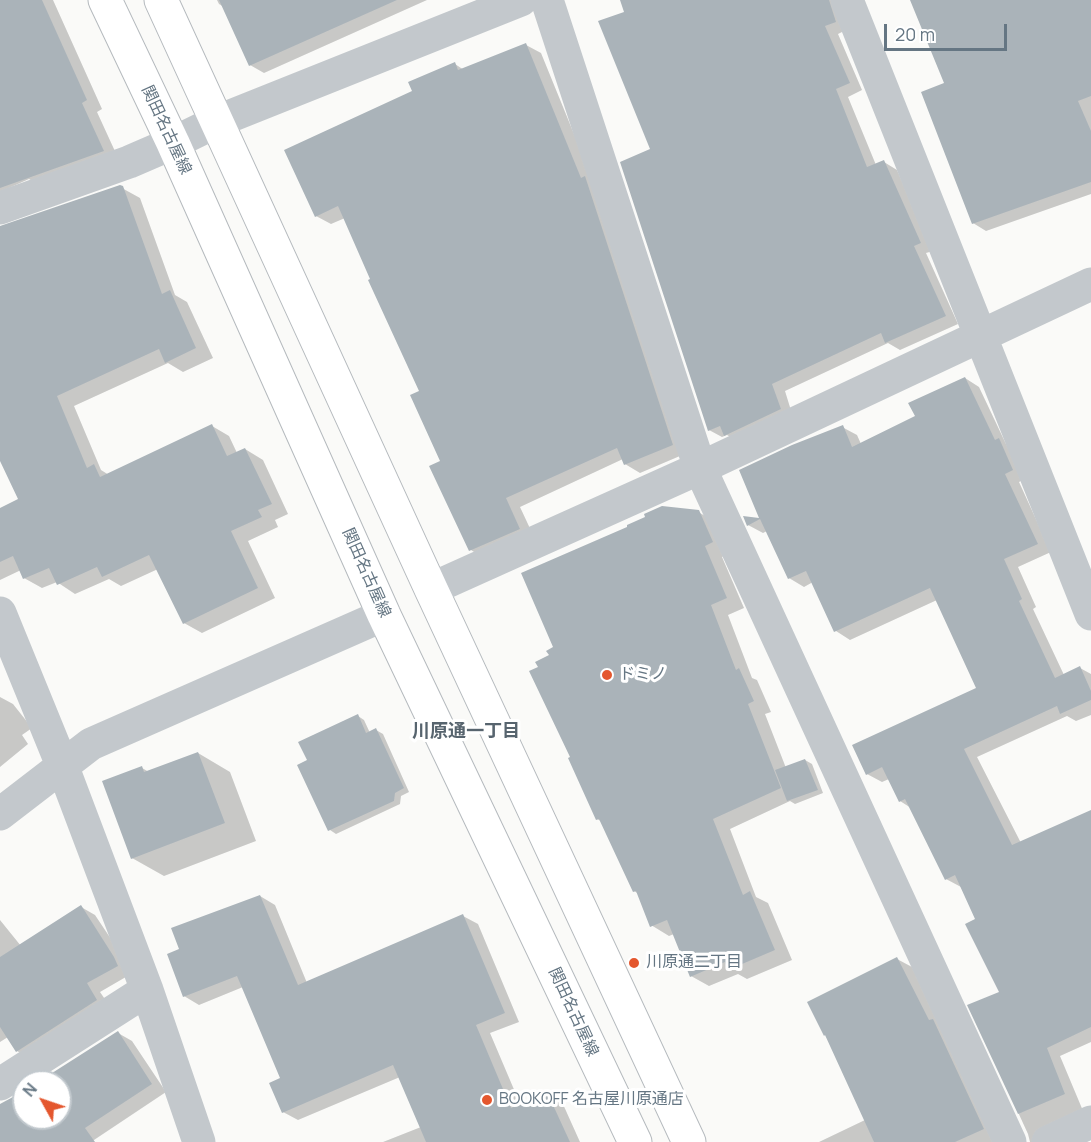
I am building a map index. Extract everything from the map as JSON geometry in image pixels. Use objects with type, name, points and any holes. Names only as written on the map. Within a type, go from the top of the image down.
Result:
[{"type":"main road","name":"関田名古屋線","points":[[105,0],[173,143],[384,615],[635,1142]]},
{"type":"main road","points":[[161,0],[431,589],[689,1142]]},
{"type":"street","points":[[0,208],[129,162],[218,121],[521,0]]},
{"type":"street","points":[[548,0],[700,468],[1010,1142]]},
{"type":"street","points":[[847,0],[1091,614]]},
{"type":"street","points":[[431,589],[700,468],[1091,284]]},
{"type":"street","points":[[0,613],[62,765],[147,990],[199,1142]]},
{"type":"street","points":[[0,814],[91,744],[384,615]]},
{"type":"street","points":[[0,1084],[147,990]]},
{"type":"street","points":[[1048,1142],[1091,1122]]},
{"type":"building","points":[[0,0],[42,0],[87,100],[82,103],[104,151],[0,188]]},
{"type":"building","points":[[219,0],[397,0],[249,66]]},
{"type":"building","points":[[620,0],[829,0],[836,22],[825,26],[850,83],[836,89],[867,167],[884,160],[921,243],[914,246],[946,316],[885,343],[881,333],[772,384],[781,409],[724,436],[720,426],[708,431],[620,162],[650,149],[598,21],[624,12]]},
{"type":"building","points":[[910,0],[1091,0],[1091,96],[1078,101],[1091,131],[1091,182],[972,224],[921,92],[944,83]]},
{"type":"building","points":[[526,43],[581,178],[585,176],[673,445],[624,465],[617,448],[506,498],[520,529],[469,551],[429,466],[440,461],[410,395],[419,391],[368,280],[370,279],[338,206],[315,217],[284,150],[412,91],[408,82],[455,62],[458,70]]},
{"type":"building","points":[[120,185],[123,186],[162,294],[170,290],[196,348],[165,363],[159,349],[57,396],[87,468],[94,464],[100,477],[212,424],[227,456],[245,448],[272,504],[258,510],[262,517],[231,531],[258,588],[183,624],[149,555],[102,577],[97,567],[57,585],[49,568],[23,579],[13,556],[0,562],[0,508],[18,499],[0,461],[0,226]]},
{"type":"building","points":[[965,377],[995,440],[999,438],[1013,470],[1005,474],[1038,544],[1004,559],[1022,599],[1019,601],[1055,678],[1080,666],[1091,691],[1091,700],[1060,714],[1057,706],[964,749],[1012,845],[1091,810],[1091,1027],[1047,1048],[1065,1094],[1018,1114],[967,1005],[999,992],[965,924],[975,919],[955,875],[945,880],[905,799],[899,802],[882,767],[866,775],[852,745],[976,688],[930,588],[834,632],[806,571],[788,579],[760,519],[747,526],[743,516],[759,518],[739,470],[792,445],[843,425],[852,447],[915,416],[908,403]]},
{"type":"building","points":[[662,506],[699,510],[713,542],[705,546],[727,598],[711,605],[736,670],[739,668],[754,701],[748,704],[781,788],[713,819],[743,895],[750,891],[775,950],[728,970],[725,962],[690,977],[667,920],[650,927],[636,891],[633,892],[599,819],[596,820],[568,758],[570,757],[529,671],[538,667],[535,662],[549,655],[546,651],[553,647],[521,573],[627,527],[645,517],[644,514]]},
{"type":"building","points":[[358,714],[366,733],[376,728],[404,788],[395,793],[394,801],[328,831],[297,765],[307,760],[298,742]]},
{"type":"building","points":[[198,752],[225,823],[131,859],[102,781],[142,766],[144,772]]},
{"type":"building","points":[[805,759],[818,790],[787,801],[775,770]]},
{"type":"building","points":[[260,895],[298,985],[463,914],[505,1013],[476,1025],[511,1108],[547,1092],[570,1142],[426,1142],[393,1065],[282,1113],[269,1083],[280,1078],[237,976],[183,997],[167,954],[179,949],[171,928]]},
{"type":"building","points":[[81,905],[118,966],[87,983],[97,1000],[16,1052],[0,1027],[0,957]]},
{"type":"building","points":[[897,957],[929,1020],[933,1019],[984,1129],[955,1142],[874,1142],[825,1035],[807,1002]]},
{"type":"building","points":[[118,1031],[152,1084],[85,1128],[95,1142],[0,1142],[0,1104],[12,1098],[12,1130],[72,1130],[72,1070],[57,1070]]},
{"type":"place","name":"ドミノ","points":[[607,675]]},
{"type":"place","name":"川原通二丁目","points":[[634,963]]},
{"type":"place","name":"BOOKOFF 名古屋川原通店","points":[[487,1100]]},
{"type":"district","name":"川原通一丁目","points":[[466,732]]}]
